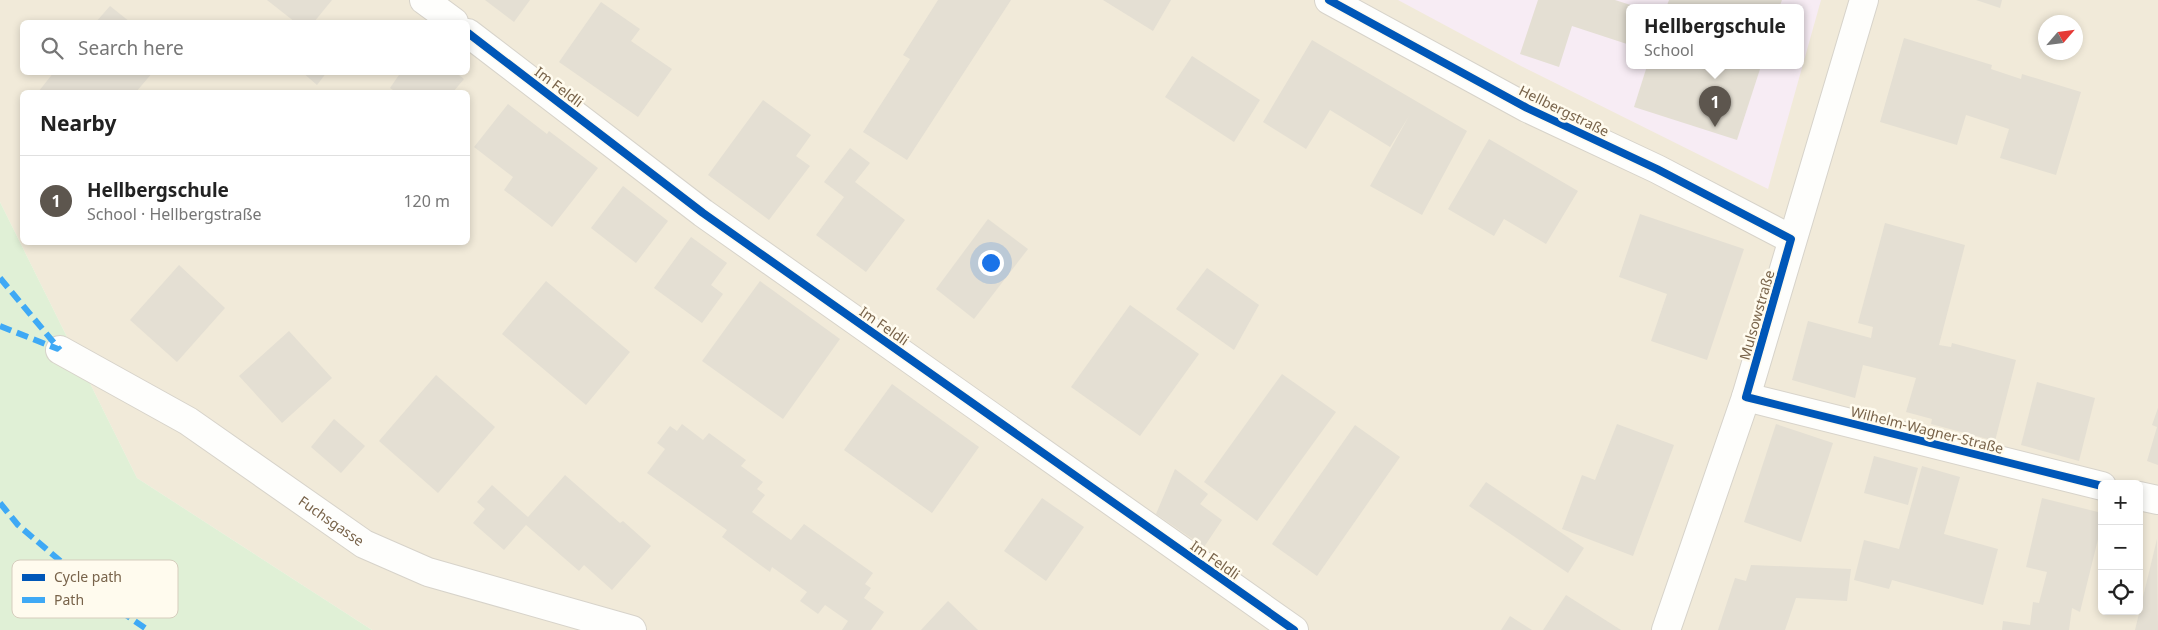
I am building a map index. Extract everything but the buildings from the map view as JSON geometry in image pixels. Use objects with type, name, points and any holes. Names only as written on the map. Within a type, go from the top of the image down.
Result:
[{"type":"street","points":[[424,0],[451,20]]},
{"type":"street","name":"Hellbergstraße","points":[[1329,0],[1527,108],[1657,169],[1791,239]]},
{"type":"street","name":"Mulsowstraße","points":[[1666,630],[1746,397],[1791,239],[1864,0]]},
{"type":"street","name":"Im Feldli","points":[[470,35],[711,218],[1294,630]]},
{"type":"street","name":"Fuchsgasse","points":[[60,350],[188,421],[364,544],[428,572],[632,630]]},
{"type":"street","name":"Wilhelm-Wagner-Straße","points":[[1746,397],[2098,485]]},
{"type":"street","points":[[2143,497],[2158,500]]},
{"type":"shaded area","points":[[0,0],[2158,0],[2158,630],[372,630],[137,478],[21,245],[470,245],[470,90],[20,90],[20,242],[0,202]]},
{"type":"shaded area","points":[[1398,0],[1821,0],[1804,61],[1804,4],[1626,4],[1626,69],[1802,69],[1768,189],[1521,66]]},
{"type":"green space","points":[[0,202],[137,478],[372,630],[0,630]]},
{"type":"marked path","points":[[0,278],[60,350]]},
{"type":"marked path","points":[[0,326],[58,349]]},
{"type":"marked path","points":[[0,503],[18,525],[59,560]]},
{"type":"marked path","points":[[130,618],[148,630]]},
{"type":"cycle path","points":[[1329,0],[1527,108],[1657,169],[1791,239],[1746,397],[2098,485]]},
{"type":"cycle path","points":[[470,35],[703,213],[1294,630]]},
{"type":"place","name":"Hellbergschule","points":[[1715,127]]}]
